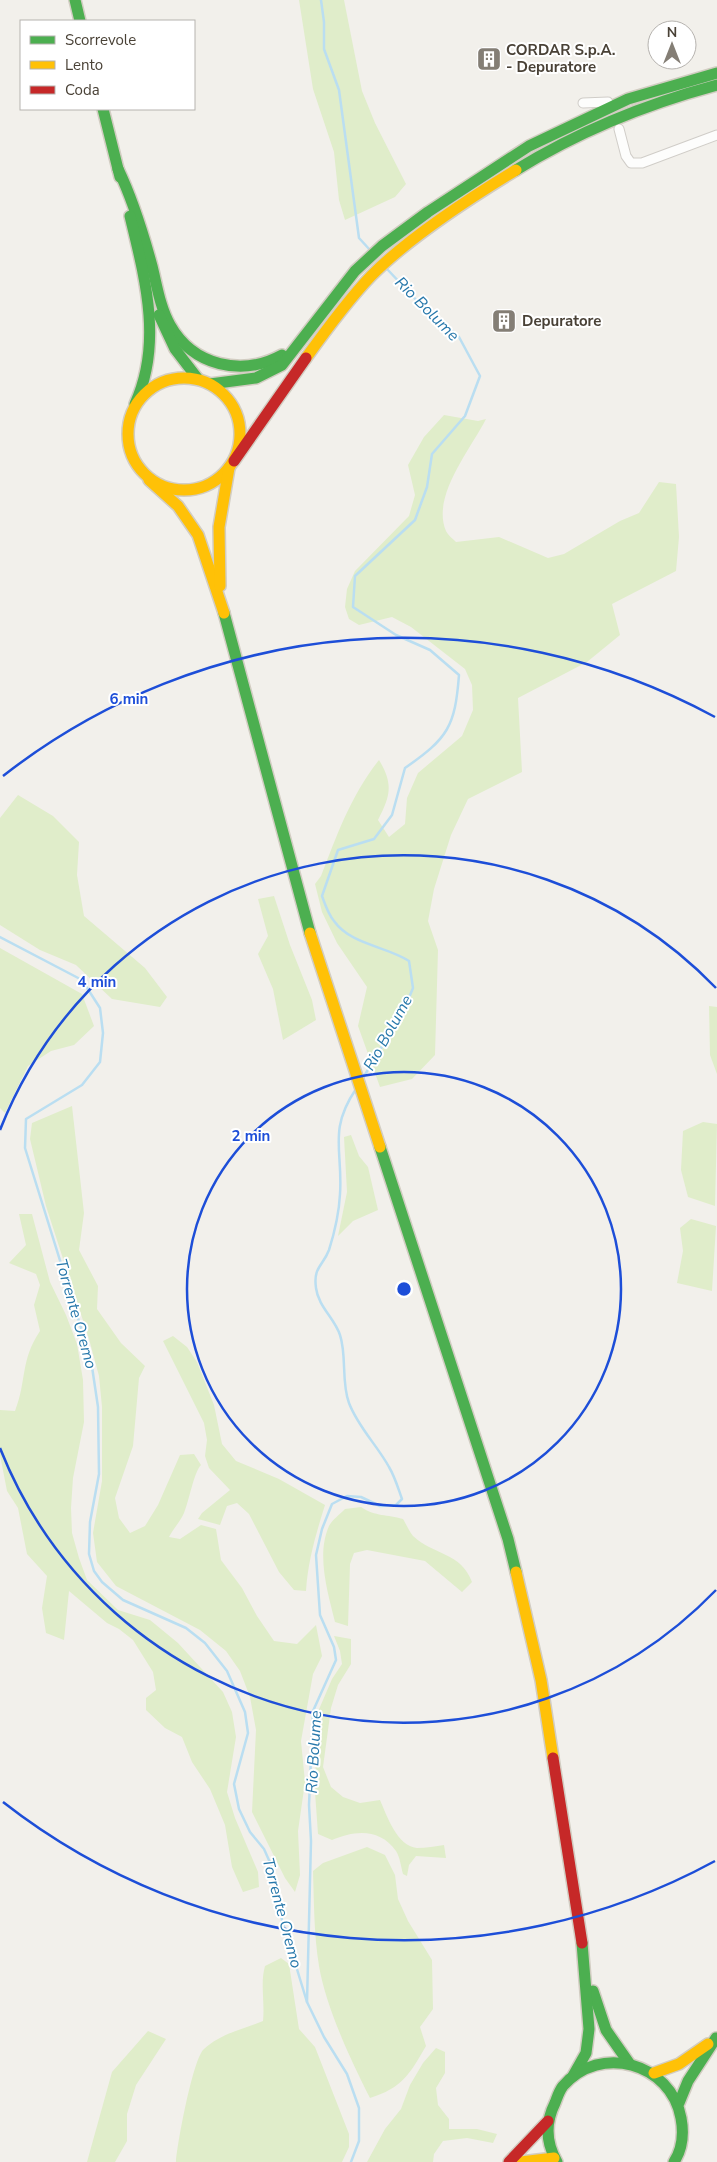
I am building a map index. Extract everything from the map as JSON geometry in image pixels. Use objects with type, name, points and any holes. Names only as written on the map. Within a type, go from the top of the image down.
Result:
[{"type":"main road","points":[[75,0],[80,20]]},
{"type":"main road","points":[[210,384],[252,381],[269,374],[282,365],[355,271],[382,246],[428,212],[529,146],[628,99],[717,73]]},
{"type":"main road","points":[[149,480],[169,489],[192,490],[206,486],[219,479],[232,464],[294,371],[369,278],[394,256],[462,204],[542,154],[598,126],[686,92],[717,85]]},
{"type":"main road","points":[[103,110],[136,241],[147,294],[150,337],[146,375],[128,424],[128,444],[132,458],[149,480],[178,506],[198,535],[221,604],[290,868],[508,1539],[541,1680],[585,1964],[589,2029],[586,2053],[573,2076],[557,2096],[548,2121],[548,2140],[556,2160],[521,2162]]},
{"type":"main road","points":[[118,169],[134,201],[163,306],[174,331],[191,352],[217,364],[244,368],[270,362],[296,347]]},
{"type":"main road","points":[[136,241],[164,333],[183,363],[198,379],[210,384],[227,398],[238,417],[239,447],[221,498],[217,534],[221,604]]},
{"type":"main road","points":[[135,404],[144,393],[156,385],[169,380],[198,379]]},
{"type":"main road","points":[[585,1964],[602,2024],[613,2046],[629,2063]]},
{"type":"main road","points":[[654,2073],[679,2064],[716,2038]]},
{"type":"main road","points":[[679,2103],[688,2081],[716,2038]]},
{"type":"main road","points":[[573,2076],[590,2066],[610,2062],[629,2063],[654,2073],[668,2086],[679,2103],[683,2121],[683,2139],[677,2160]]},
{"type":"main road","points":[[509,2162],[548,2121]]},
{"type":"street","points":[[583,103],[608,102]]},
{"type":"street","points":[[619,129],[626,156],[630,163],[642,163],[717,135]]},
{"type":"green space","points":[[299,0],[344,0],[362,91],[375,123],[406,184],[395,197],[345,220],[339,200],[334,152],[313,89]]},
{"type":"green space","points":[[444,415],[478,421],[486,419],[455,473],[444,503],[443,517],[446,531],[456,542],[499,537],[548,558],[564,554],[620,521],[639,513],[659,482],[676,484],[679,537],[676,571],[612,604],[620,635],[587,662],[518,698],[522,772],[468,799],[451,835],[434,889],[428,921],[438,950],[435,1055],[412,1079],[380,1087],[358,1026],[367,987],[337,943],[322,912],[315,884],[321,876],[339,831],[360,787],[379,760],[387,777],[389,790],[378,820],[389,837],[405,824],[407,798],[418,773],[462,736],[473,710],[472,685],[465,669],[411,627],[392,617],[359,625],[349,619],[345,607],[347,589],[355,571],[409,516],[415,495],[408,465],[424,437]]},
{"type":"green space","points":[[18,795],[53,816],[79,842],[77,875],[84,916],[145,968],[167,997],[160,1007],[112,999],[76,965],[40,950],[0,925],[0,818]]},
{"type":"green space","points":[[274,896],[290,945],[312,1000],[316,1020],[283,1040],[273,989],[258,954],[268,936],[258,899]]},
{"type":"green space","points":[[0,948],[82,994],[94,1026],[74,1045],[51,1051],[28,1066],[5,1113],[0,1108]]},
{"type":"green space","points":[[709,1006],[717,1007],[717,1074],[710,1055]]},
{"type":"green space","points":[[72,1106],[84,1213],[79,1250],[98,1286],[97,1309],[121,1343],[145,1366],[139,1378],[133,1446],[115,1498],[119,1518],[130,1533],[145,1526],[158,1505],[180,1455],[194,1454],[201,1465],[196,1474],[184,1513],[169,1537],[180,1539],[201,1525],[216,1529],[221,1560],[242,1588],[257,1616],[274,1641],[297,1644],[316,1625],[322,1656],[313,1674],[301,1741],[305,1782],[298,1831],[300,1875],[295,1892],[285,1878],[252,1812],[256,1730],[250,1697],[240,1671],[226,1651],[200,1630],[116,1586],[97,1562],[93,1533],[102,1481],[102,1407],[99,1376],[46,1206],[30,1139],[32,1123]]},
{"type":"green space","points":[[703,1122],[717,1124],[715,1206],[688,1197],[681,1170],[683,1131]]},
{"type":"green space","points":[[351,1135],[359,1156],[368,1167],[378,1210],[353,1221],[338,1236],[347,1192],[344,1137]]},
{"type":"green space","points":[[19,1214],[32,1214],[50,1282],[77,1344],[83,1380],[84,1422],[73,1478],[71,1508],[72,1533],[79,1558],[87,1580],[118,1610],[150,1620],[178,1643],[223,1692],[232,1712],[236,1737],[227,1792],[235,1818],[258,1872],[259,1887],[243,1892],[232,1867],[225,1825],[210,1789],[192,1762],[182,1737],[165,1728],[146,1710],[146,1698],[156,1690],[153,1672],[133,1640],[119,1629],[107,1623],[69,1591],[64,1640],[46,1633],[42,1608],[47,1576],[27,1554],[18,1508],[7,1491],[0,1455],[0,1410],[15,1411],[19,1400],[26,1361],[40,1331],[34,1305],[40,1285],[36,1274],[9,1263],[26,1245]]},
{"type":"green space","points":[[691,1219],[716,1226],[712,1291],[677,1283],[683,1251],[680,1228]]},
{"type":"green space","points":[[173,1336],[187,1347],[197,1362],[214,1405],[222,1444],[236,1461],[279,1479],[325,1505],[311,1558],[306,1591],[294,1590],[279,1572],[249,1514],[237,1503],[227,1506],[220,1525],[198,1519],[202,1513],[230,1490],[209,1468],[205,1456],[207,1440],[204,1423],[163,1341]]},
{"type":"green space","points":[[361,1507],[377,1514],[403,1519],[413,1536],[429,1547],[454,1559],[467,1572],[472,1582],[462,1592],[425,1561],[367,1550],[354,1553],[350,1564],[348,1626],[335,1622],[324,1574],[323,1549],[325,1537],[330,1524],[345,1509]]},
{"type":"green space","points":[[334,1636],[351,1639],[351,1664],[338,1685],[331,1708],[323,1767],[331,1787],[343,1797],[360,1803],[380,1800],[398,1836],[410,1846],[420,1848],[444,1845],[446,1858],[416,1856],[409,1865],[407,1876],[403,1874],[396,1851],[382,1838],[367,1833],[358,1833],[332,1840],[318,1834],[315,1792],[317,1714],[332,1679],[342,1664],[340,1651]]},
{"type":"green space","points":[[367,1847],[385,1855],[395,1875],[398,1899],[408,1921],[432,1960],[433,2009],[420,2027],[426,2046],[415,2065],[398,2085],[370,2098],[340,2033],[322,1982],[314,1919],[313,1871],[323,1863]]},
{"type":"green space","points":[[281,1958],[289,1964],[299,2029],[315,2047],[349,2134],[349,2147],[342,2162],[176,2162],[186,2103],[200,2056],[204,2049],[217,2039],[263,2021],[263,1979],[265,1966]]},
{"type":"green space","points":[[148,2031],[166,2039],[136,2085],[127,2114],[127,2141],[115,2162],[87,2162],[112,2072]]},
{"type":"green space","points":[[436,2048],[445,2052],[445,2073],[436,2088],[438,2105],[449,2119],[449,2129],[477,2129],[497,2134],[493,2143],[467,2138],[443,2141],[434,2154],[433,2162],[367,2162],[385,2129],[401,2109],[410,2085],[423,2063]]},
{"type":"waterway","name":"Rio Bolume","points":[[321,0],[324,22],[324,49],[339,90],[359,238],[370,250]]},
{"type":"waterway","name":"Rio Bolume","points":[[363,1078],[404,1010],[413,988],[409,961],[359,940],[341,929],[330,915],[322,896],[338,850],[374,839],[392,815],[405,768],[420,758],[447,730],[455,707],[459,675],[430,650],[396,635],[353,607],[355,576],[415,520],[427,487],[432,454],[465,416],[480,376],[459,337],[421,305],[387,269]]},
{"type":"waterway","name":"Torrente Oremo","points":[[0,937],[82,980],[100,1008],[103,1033],[100,1062],[82,1085],[26,1119],[25,1148],[91,1360],[98,1407],[99,1474],[90,1522],[89,1554],[94,1571],[102,1582],[123,1600],[186,1628],[205,1643],[227,1671],[245,1712],[248,1733],[234,1784],[239,1809],[250,1832],[264,1849],[272,1867],[282,1920],[307,2002],[324,2037],[347,2074],[359,2108],[359,2141],[351,2162]]},
{"type":"waterway","name":"Rio Bolume","points":[[307,2002],[311,1841],[309,1805],[313,1711],[336,1660],[334,1647],[320,1615],[316,1555],[322,1529],[332,1504],[347,1496],[361,1497],[380,1506],[396,1505],[402,1499],[391,1471],[357,1420],[349,1403],[345,1386],[340,1335],[317,1295],[315,1281],[317,1271],[329,1250],[335,1229],[340,1194],[339,1129],[347,1104],[356,1089]]},
{"type":"traffic: fast","points":[[75,0],[80,20]]},
{"type":"traffic: fast","points":[[210,384],[256,378],[282,365],[355,271],[382,246],[428,212],[529,146],[628,99],[717,73]]},
{"type":"traffic: fast","points":[[516,170],[564,143],[614,120],[664,101],[717,85]]},
{"type":"traffic: fast","points":[[103,110],[120,177]]},
{"type":"traffic: fast","points":[[118,169],[141,229],[164,311],[170,325],[180,339],[192,350],[220,364],[235,366],[251,365],[267,362],[282,355]]},
{"type":"traffic: fast","points":[[130,216],[146,287],[150,334],[148,358],[135,404]]},
{"type":"traffic: fast","points":[[159,315],[175,349],[198,379]]},
{"type":"traffic: fast","points":[[224,613],[310,933]]},
{"type":"traffic: fast","points":[[380,1147],[508,1539],[516,1572]]},
{"type":"traffic: fast","points":[[573,2076],[586,2053],[589,2029],[582,1943]]},
{"type":"traffic: fast","points":[[593,1991],[606,2030],[629,2063]]},
{"type":"traffic: fast","points":[[679,2103],[688,2081],[716,2038]]},
{"type":"traffic: fast","points":[[557,2162],[549,2140],[548,2125],[560,2090],[578,2073],[596,2065],[614,2063],[632,2065],[649,2072],[664,2084],[675,2099],[681,2118],[682,2135],[681,2146],[674,2162]]},
{"type":"traffic: slow","points":[[306,358],[354,295],[386,261],[440,219],[516,170]]},
{"type":"traffic: slow","points":[[184,378],[206,382],[224,394],[236,412],[240,434],[236,456],[224,474],[206,486],[184,490],[162,486],[144,474],[132,456],[128,434],[132,412],[144,394],[162,382],[184,378]]},
{"type":"traffic: slow","points":[[220,586],[219,527],[229,468]]},
{"type":"traffic: slow","points":[[149,480],[178,506],[198,535],[224,613]]},
{"type":"traffic: slow","points":[[310,933],[380,1147]]},
{"type":"traffic: slow","points":[[516,1572],[541,1680],[553,1758]]},
{"type":"traffic: slow","points":[[654,2073],[679,2064],[708,2044]]},
{"type":"traffic: slow","points":[[521,2162],[554,2158]]},
{"type":"traffic: jam","points":[[234,461],[306,358]]},
{"type":"traffic: jam","points":[[553,1758],[582,1943]]},
{"type":"traffic: jam","points":[[509,2162],[548,2121]]},
{"type":"place","name":"CORDAR S.p.A. - Depuratore","points":[[489,59]]},
{"type":"place","name":"Depuratore","points":[[504,321]]}]
